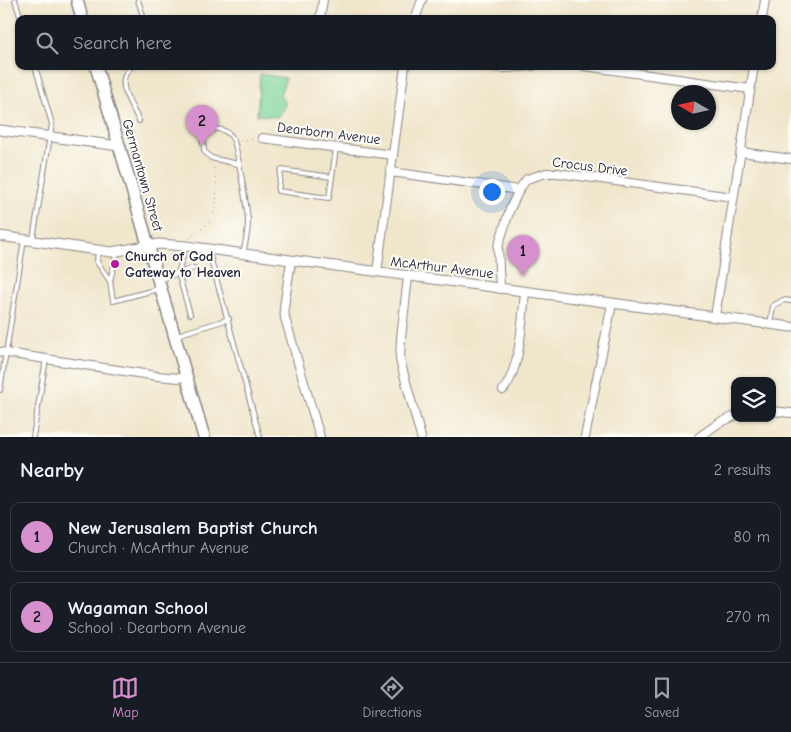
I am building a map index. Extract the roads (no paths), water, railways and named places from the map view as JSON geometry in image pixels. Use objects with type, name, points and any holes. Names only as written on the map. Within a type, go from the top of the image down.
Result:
[{"type":"main road","points":[[77,0],[81,15]]},
{"type":"main road","name":"Germantown Street","points":[[97,70],[204,437]]},
{"type":"street","points":[[321,15],[323,0]]},
{"type":"street","points":[[416,15],[422,0]]},
{"type":"street","points":[[763,15],[765,0]]},
{"type":"street","points":[[377,272],[404,70]]},
{"type":"street","points":[[613,70],[750,89]]},
{"type":"street","points":[[715,318],[753,70]]},
{"type":"street","points":[[0,130],[119,146]]},
{"type":"street","name":"Dearborn Avenue","points":[[262,138],[392,155]]},
{"type":"street","points":[[741,152],[791,160]]},
{"type":"street","points":[[391,172],[519,190],[505,220],[500,238],[497,263],[500,289]]},
{"type":"street","name":"Crocus Drive","points":[[519,190],[527,179],[546,173],[733,197]]},
{"type":"street","name":"McArthur Avenue","points":[[0,236],[117,252],[159,244],[186,246],[525,293],[791,327]]},
{"type":"street","points":[[291,261],[285,300],[285,318],[320,437]]},
{"type":"street","points":[[408,277],[400,338],[400,360],[421,437]]},
{"type":"street","points":[[502,390],[510,379],[516,356],[525,293]]},
{"type":"street","points":[[585,437],[612,304]]},
{"type":"street","points":[[3,353],[164,377],[179,378],[186,376]]},
{"type":"street","points":[[776,411],[791,413]]},
{"type":"street","points":[[699,437],[719,423],[731,418]]},
{"type":"lane","points":[[15,0],[19,15]]},
{"type":"lane","points":[[138,0],[143,15]]},
{"type":"lane","points":[[0,390],[3,353],[52,124],[36,70]]},
{"type":"lane","points":[[127,70],[122,84],[139,121]]},
{"type":"lane","points":[[238,164],[211,158],[204,152],[203,140],[207,132],[214,128],[222,129],[229,133],[234,140],[248,223],[243,254]]},
{"type":"lane","points":[[332,177],[281,170],[278,191],[329,198],[332,177],[336,148]]},
{"type":"lane","points":[[186,246],[178,273],[190,314]]},
{"type":"lane","points":[[208,249],[229,319],[260,437]]},
{"type":"lane","points":[[98,250],[97,262],[110,281]]},
{"type":"lane","points":[[117,252],[110,281],[113,301],[159,284],[178,273],[194,268]]},
{"type":"lane","points":[[770,325],[776,303],[791,301]]},
{"type":"lane","points":[[174,336],[229,319]]},
{"type":"lane","points":[[33,437],[46,359]]},
{"type":"place","name":"Wagaman School","points":[[202,146]]},
{"type":"place","name":"Church of God Gateway to Heaven","points":[[115,264]]},
{"type":"place","name":"New Jerusalem Baptist Church","points":[[523,276]]}]
